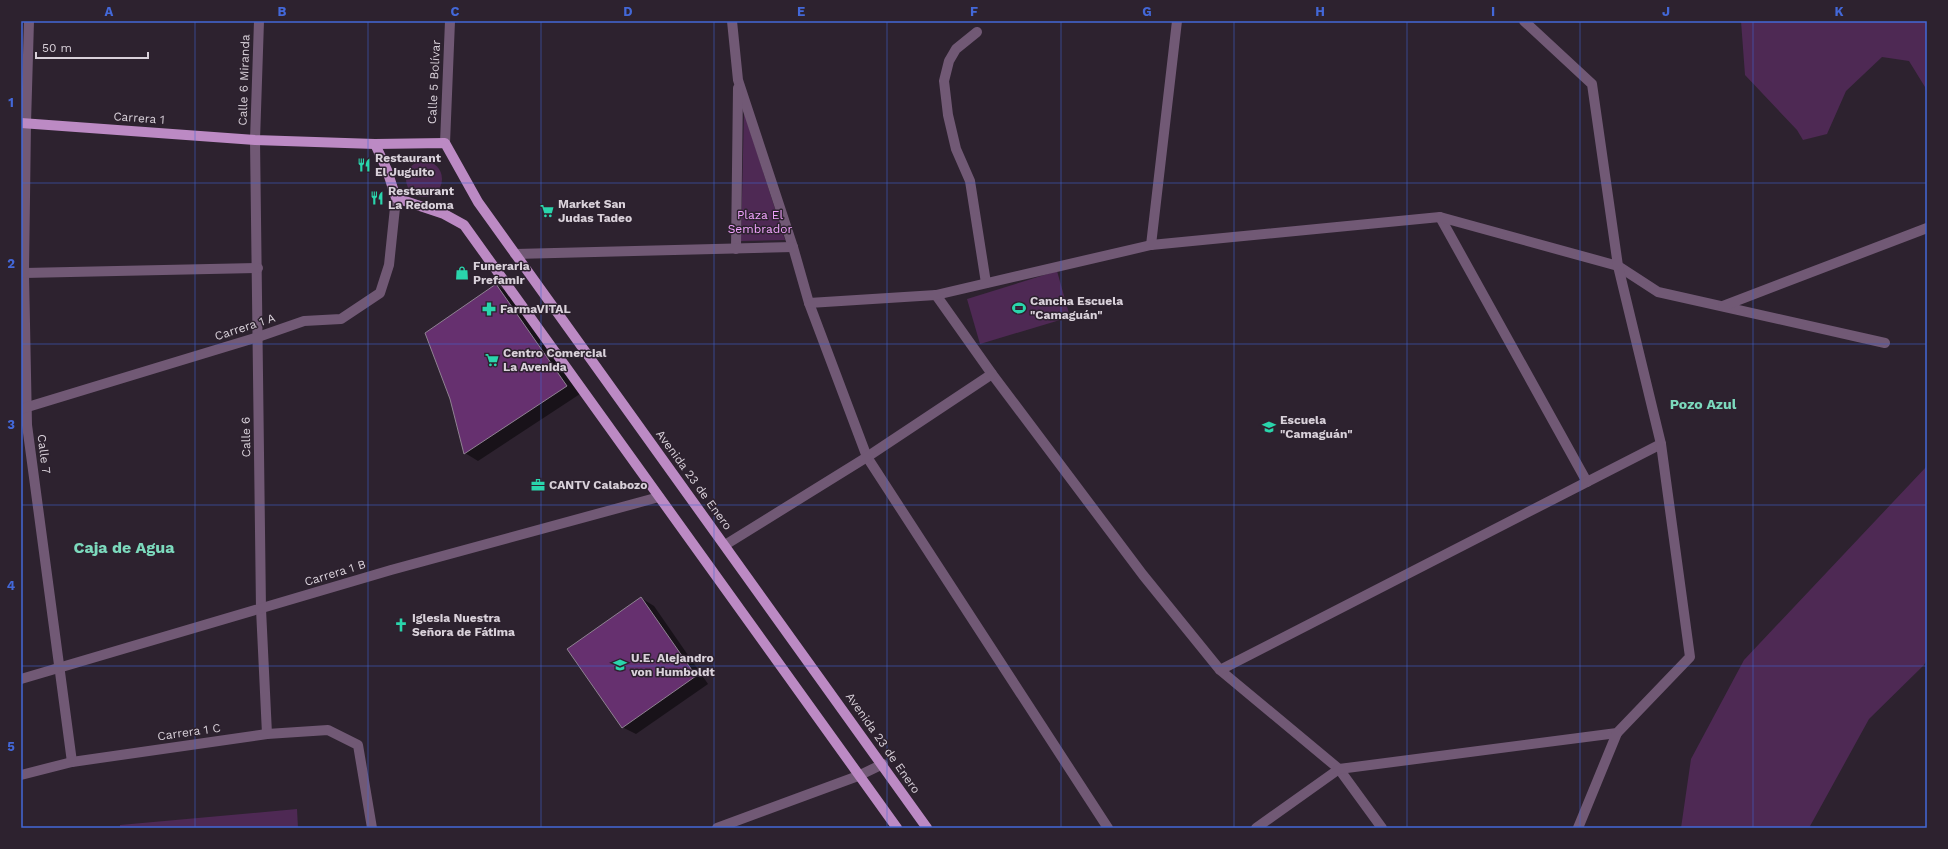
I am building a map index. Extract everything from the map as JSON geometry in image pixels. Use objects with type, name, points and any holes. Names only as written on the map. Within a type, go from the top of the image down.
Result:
[{"type":"main road","name":"Carrera 1","points":[[23,123],[255,140],[375,144],[445,144]]},
{"type":"main road","points":[[375,144],[387,170],[396,198],[444,214],[464,225],[858,776],[897,828]]},
{"type":"main road","name":"Avenida 23 de Enero","points":[[445,144],[478,202],[883,764],[927,828]]},
{"type":"street","name":"Calle 7","points":[[29,21],[23,123],[24,408],[58,668],[72,762]]},
{"type":"street","name":"Calle 6 Miranda","points":[[255,140],[259,21]]},
{"type":"street","name":"Calle 5 Bolívar","points":[[445,144],[450,21]]},
{"type":"street","points":[[732,21],[738,80],[736,249]]},
{"type":"street","points":[[1151,245],[1178,21]]},
{"type":"street","points":[[1524,21],[1592,84],[1618,266],[1661,444],[1690,657],[1617,732],[1578,828]]},
{"type":"street","points":[[977,32],[956,49],[947,66],[944,81],[948,115],[956,149],[970,181],[986,283]]},
{"type":"street","points":[[738,80],[793,248],[809,303],[867,457],[1108,828]]},
{"type":"street","name":"Calle 6","points":[[255,140],[258,268],[261,609],[267,734]]},
{"type":"street","name":"Carrera 1 A","points":[[24,408],[258,337],[304,321],[341,319],[380,293],[389,265],[396,198]]},
{"type":"street","points":[[1440,217],[1587,482]]},
{"type":"street","points":[[809,303],[936,295],[1151,245],[1440,217],[1618,266],[1658,292],[1885,343]]},
{"type":"street","points":[[1723,306],[1927,228]]},
{"type":"street","points":[[515,254],[793,248]]},
{"type":"street","points":[[24,273],[258,268]]},
{"type":"street","points":[[936,295],[992,374],[1144,575],[1220,670],[1339,768],[1382,828]]},
{"type":"street","points":[[725,545],[867,457],[992,374]]},
{"type":"street","points":[[1220,670],[1661,444]]},
{"type":"street","name":"Carrera 1 B","points":[[21,679],[391,570],[659,497]]},
{"type":"street","name":"Carrera 1 C","points":[[21,775],[72,762],[267,734],[328,730],[358,745],[372,828]]},
{"type":"street","points":[[1256,828],[1339,768],[1617,732]]},
{"type":"street","points":[[717,828],[858,776],[883,764]]},
{"type":"green space","points":[[1741,21],[1927,21],[1927,96],[1925,87],[1909,61],[1882,57],[1846,91],[1827,134],[1803,140],[1797,130],[1745,75]]},
{"type":"green space","name":"Plaza El Sembrador","points":[[744,112],[785,240],[741,241]]},
{"type":"green space","points":[[424,161],[437,166],[442,179],[437,192],[424,197],[411,192],[406,179],[411,166]]},
{"type":"green space","name":"Cancha Escuela \"Camaguán\"","points":[[1057,271],[1070,317],[980,344],[967,299]]},
{"type":"green space","points":[[1927,466],[1927,659],[1924,665],[1869,719],[1809,828],[1681,828],[1691,759],[1744,660]]},
{"type":"green space","points":[[297,809],[298,828],[120,828],[120,825]]},
{"type":"building","name":"Centro Comercial La Avenida","points":[[496,284],[567,386],[464,454],[450,399],[425,333]]},
{"type":"building","points":[[641,597],[696,676],[622,728],[567,649]]},
{"type":"place","name":"Restaurant El Juguito","points":[[364,165]]},
{"type":"place","name":"Restaurant La Redoma","points":[[377,198]]},
{"type":"place","name":"Market San Judas Tadeo","points":[[547,211]]},
{"type":"place","name":"Funeraria Prefamir","points":[[462,273]]},
{"type":"place","name":"Cancha Escuela \"Camaguán\"","points":[[1019,308]]},
{"type":"place","name":"FarmaVITAL","points":[[489,309]]},
{"type":"place","name":"Centro Comercial La Avenida","points":[[492,360]]},
{"type":"place","name":"Escuela \"Camaguán\"","points":[[1269,427]]},
{"type":"place","name":"CANTV Calabozo","points":[[538,485]]},
{"type":"place","name":"Iglesia Nuestra Señora de Fátima","points":[[401,625]]},
{"type":"place","name":"U.E. Alejandro von Humboldt","points":[[620,665]]},
{"type":"district","name":"Pozo Azul","points":[[1703,404]]},
{"type":"district","name":"Caja de Agua","points":[[124,547]]}]
